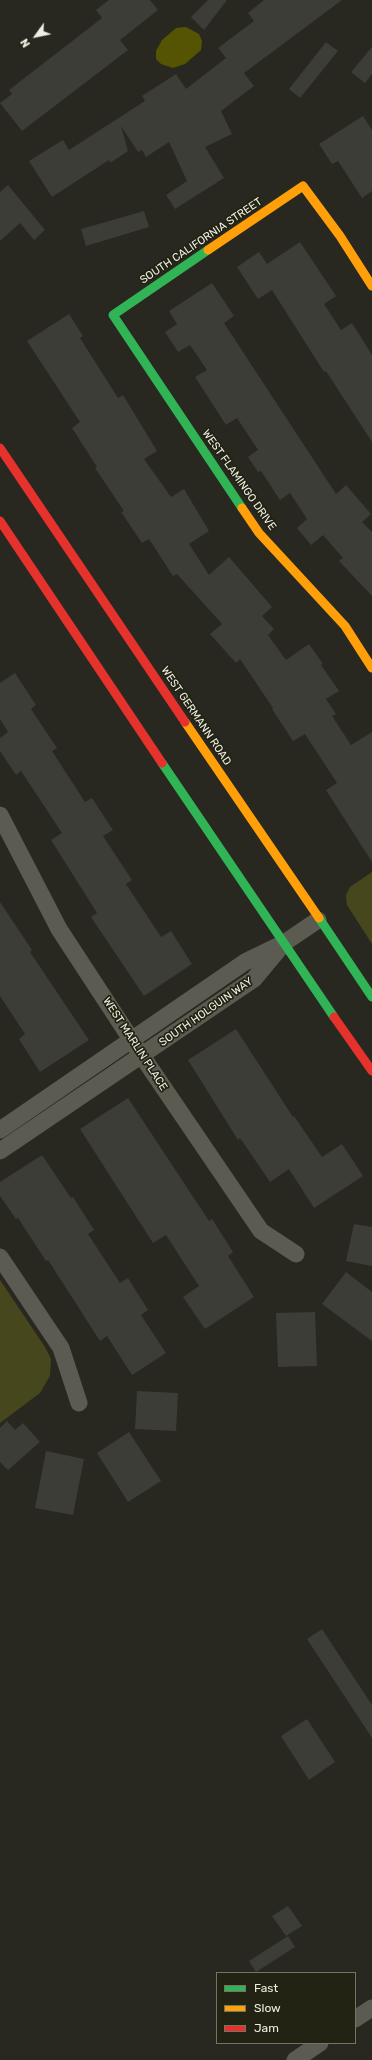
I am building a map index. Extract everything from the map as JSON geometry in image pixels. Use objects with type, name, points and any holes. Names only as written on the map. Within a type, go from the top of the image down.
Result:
[{"type":"main road","name":"SOUTH CALIFORNIA STREET","points":[[113,315],[303,186],[340,236],[372,286]]},
{"type":"main road","name":"WEST FLAMINGO DRIVE","points":[[113,315],[259,533],[345,626],[372,668]]},
{"type":"main road","name":"WEST GERMANN ROAD","points":[[0,448],[318,920],[372,997]]},
{"type":"main road","points":[[0,521],[372,1071]]},
{"type":"street","name":"WEST MARLIN PLACE","points":[[0,815],[59,930],[142,1056],[261,1231],[296,1254]]},
{"type":"street","name":"SOUTH HOLGUIN WAY","points":[[0,1130],[245,962],[284,943],[318,920]]},
{"type":"street","name":"SOUTH HOLGUIN WAY","points":[[0,1151],[254,979],[284,943]]},
{"type":"street","points":[[0,1257],[61,1348],[79,1403]]},
{"type":"street","points":[[356,2018],[372,2008]]},
{"type":"street","points":[[295,2060],[319,2044]]},
{"type":"shaded area","points":[[186,27],[199,34],[202,41],[201,50],[185,64],[173,68],[161,64],[156,59],[156,51],[162,40],[176,28]]},
{"type":"shaded area","points":[[372,872],[372,944],[347,905],[346,895],[350,887]]},
{"type":"shaded area","points":[[0,1280],[45,1347],[51,1359],[50,1376],[40,1393],[0,1423]]},
{"type":"building","points":[[109,0],[150,0],[158,10],[120,40],[128,50],[22,131],[0,103],[12,94],[9,90],[102,18],[96,10]]},
{"type":"building","points":[[208,0],[227,0],[204,30],[191,17]]},
{"type":"building","points":[[264,0],[342,0],[244,73],[254,86],[221,111],[232,134],[205,147],[224,178],[175,209],[166,195],[187,181],[169,142],[146,157],[142,150],[138,152],[121,126],[128,151],[110,163],[109,160],[52,197],[29,161],[63,140],[69,150],[145,101],[142,96],[176,74],[186,89],[226,58],[218,48],[254,21],[248,13]]},
{"type":"building","points":[[326,42],[338,51],[300,98],[289,89]]},
{"type":"building","points":[[372,47],[372,74],[365,83],[351,72]]},
{"type":"building","points":[[363,116],[372,130],[372,191],[362,198],[338,161],[332,164],[319,144]]},
{"type":"building","points":[[8,185],[45,230],[34,240],[20,223],[0,241],[0,192]]},
{"type":"building","points":[[144,211],[149,227],[86,246],[81,229]]},
{"type":"building","points":[[300,242],[336,296],[324,304],[341,330],[352,323],[372,355],[372,442],[326,371],[324,372],[272,290],[258,299],[237,267],[259,252],[267,264]]},
{"type":"building","points":[[212,283],[234,316],[224,323],[336,494],[346,485],[371,514],[362,522],[372,532],[372,596],[339,561],[343,558],[323,535],[311,545],[297,528],[307,519],[290,493],[280,500],[261,471],[258,472],[248,457],[258,450],[237,418],[226,425],[195,377],[207,370],[190,345],[178,352],[165,332],[177,324],[169,311]]},
{"type":"building","points":[[69,314],[83,336],[80,338],[118,398],[123,395],[157,451],[144,459],[171,497],[184,489],[209,531],[189,544],[209,575],[229,557],[272,607],[262,616],[274,629],[268,635],[286,660],[309,644],[323,664],[321,665],[339,691],[326,699],[336,714],[332,716],[351,745],[372,732],[372,862],[326,790],[337,783],[305,734],[293,741],[240,659],[236,663],[210,634],[222,624],[177,574],[173,576],[149,539],[142,543],[121,512],[124,511],[95,468],[97,467],[72,428],[80,422],[27,341]]},
{"type":"building","points":[[15,673],[36,705],[31,709],[57,748],[52,751],[85,802],[92,798],[113,830],[103,836],[132,880],[126,884],[161,937],[171,931],[192,964],[144,996],[91,917],[97,913],[51,840],[62,833],[21,771],[16,775],[0,751],[0,738],[8,732],[0,719],[0,683]]},
{"type":"building","points":[[0,902],[32,950],[30,952],[89,1040],[40,1072],[19,1039],[25,1034],[0,996]]},
{"type":"building","points":[[236,1029],[293,1117],[294,1116],[322,1157],[342,1144],[363,1176],[314,1208],[289,1169],[270,1182],[240,1138],[238,1140],[188,1060]]},
{"type":"building","points":[[128,1098],[209,1221],[212,1219],[233,1252],[228,1256],[254,1297],[205,1329],[183,1297],[199,1286],[166,1235],[153,1243],[80,1129]]},
{"type":"building","points":[[42,1155],[71,1198],[73,1197],[94,1230],[88,1234],[120,1283],[128,1278],[148,1310],[141,1315],[166,1353],[132,1375],[107,1336],[100,1341],[48,1260],[46,1261],[18,1218],[16,1219],[0,1196],[0,1182]]},
{"type":"building","points":[[354,1224],[372,1227],[372,1266],[346,1261]]},
{"type":"building","points":[[346,1272],[372,1292],[372,1341],[322,1304]]},
{"type":"building","points":[[315,1312],[317,1366],[278,1367],[276,1313]]},
{"type":"building","points":[[137,1391],[178,1393],[176,1431],[135,1429]]},
{"type":"building","points":[[7,1421],[15,1430],[23,1423],[40,1442],[8,1470],[0,1462],[0,1428]]},
{"type":"building","points":[[129,1432],[161,1481],[128,1502],[97,1453]]},
{"type":"building","points":[[46,1451],[84,1459],[73,1515],[35,1508]]},
{"type":"building","points":[[322,1629],[372,1705],[372,1738],[307,1639]]},
{"type":"building","points":[[307,1719],[335,1762],[309,1780],[281,1736]]},
{"type":"building","points":[[288,1906],[302,1926],[286,1936],[272,1916]]},
{"type":"building","points":[[288,1936],[295,1947],[256,1972],[249,1961]]},
{"type":"traffic: fast","points":[[208,250],[113,315],[242,508]]},
{"type":"traffic: fast","points":[[162,763],[334,1017]]},
{"type":"traffic: fast","points":[[319,918],[372,997]]},
{"type":"traffic: slow","points":[[208,250],[303,186],[340,236],[372,286]]},
{"type":"traffic: slow","points":[[242,508],[259,533],[345,626],[372,668]]},
{"type":"traffic: slow","points":[[185,722],[319,918]]},
{"type":"traffic: jam","points":[[0,448],[185,722]]},
{"type":"traffic: jam","points":[[0,521],[162,763]]},
{"type":"traffic: jam","points":[[334,1017],[372,1071]]}]
